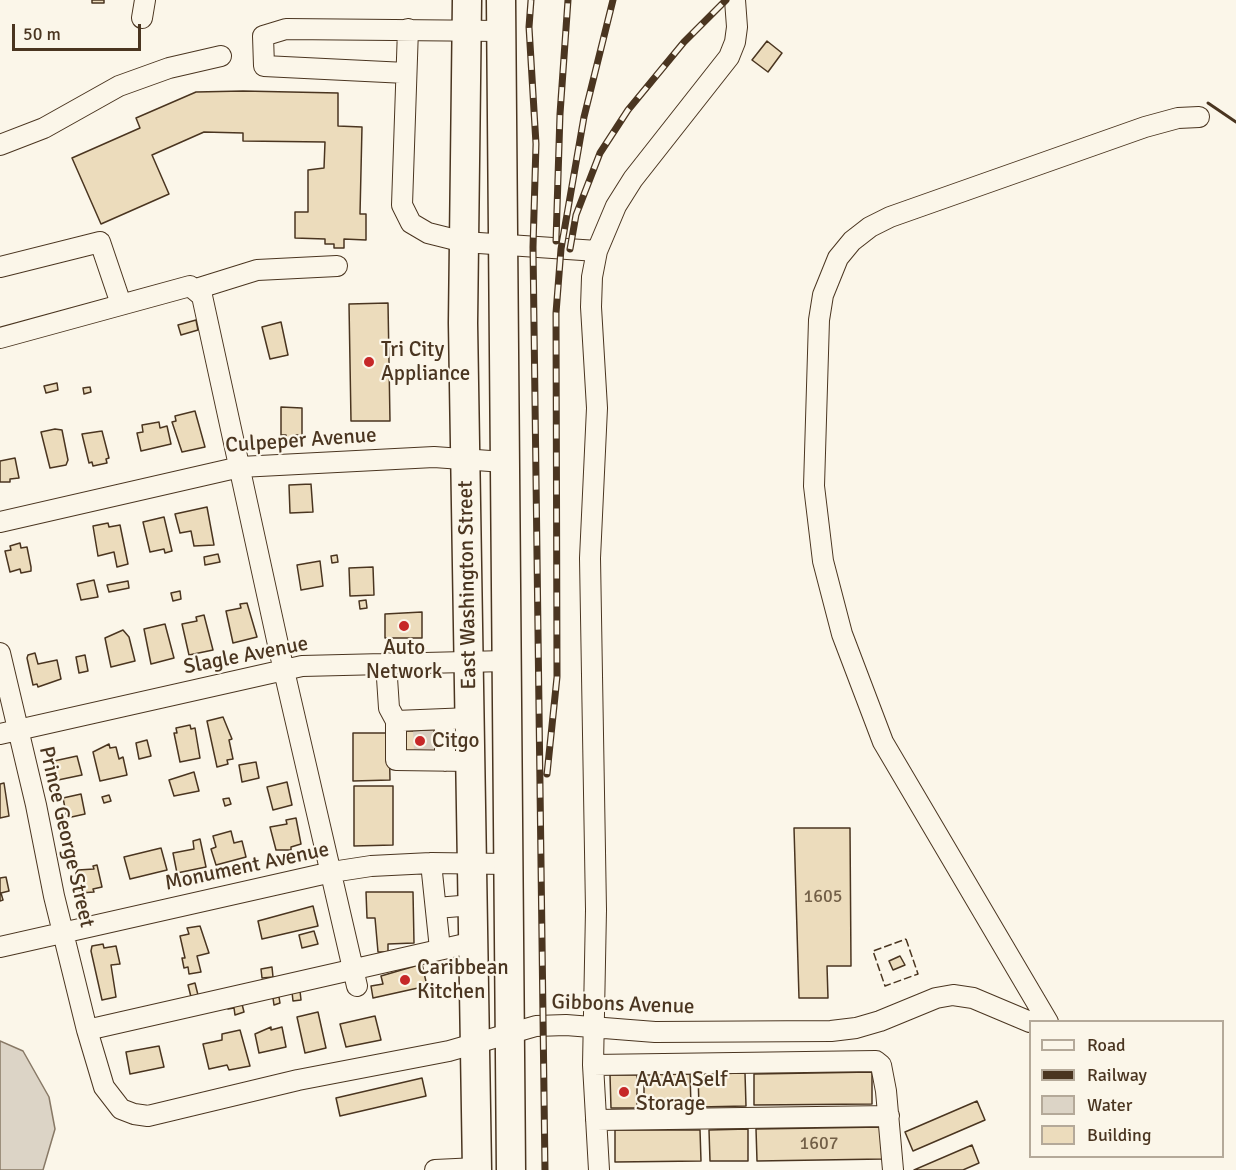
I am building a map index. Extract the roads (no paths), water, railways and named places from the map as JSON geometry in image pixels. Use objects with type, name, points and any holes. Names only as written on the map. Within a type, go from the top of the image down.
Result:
[{"type":"highway","name":"East Washington Street","points":[[467,0],[464,242],[469,662],[457,719],[458,761],[472,863],[477,1169]]},
{"type":"highway","name":"East Washington Street","points":[[501,0],[511,1170]]},
{"type":"street","points":[[599,1170],[593,1065],[596,910],[590,558],[597,460],[597,408],[591,307],[592,277],[597,251],[616,206],[633,179],[729,57],[735,42],[737,27],[735,0]]},
{"type":"street","points":[[406,73],[264,66],[263,36],[286,29],[501,32]]},
{"type":"street","points":[[408,29],[402,205],[411,223],[428,233],[464,242],[597,251]]},
{"type":"street","points":[[0,145],[44,128],[119,86],[169,68],[221,56]]},
{"type":"street","points":[[1047,1020],[882,742],[842,634],[823,561],[816,516],[814,456],[819,320],[823,295],[838,258],[852,241],[870,227],[890,217],[1145,127],[1178,118],[1199,117]]},
{"type":"street","points":[[0,267],[100,242],[120,304]]},
{"type":"street","points":[[196,289],[257,270],[337,266]]},
{"type":"street","points":[[0,338],[190,286],[202,296],[355,977]]},
{"type":"street","name":"Culpeper Avenue","points":[[0,522],[240,467],[434,457],[504,462]]},
{"type":"street","name":"Prince George Street","points":[[0,653],[8,732],[36,805],[62,932],[87,1030]]},
{"type":"street","name":"Slagle Avenue","points":[[8,732],[284,669],[322,665],[506,661]]},
{"type":"street","points":[[386,663],[388,708],[396,721],[458,761]]},
{"type":"street","points":[[396,721],[396,760],[457,719]]},
{"type":"street","points":[[431,863],[440,948]]},
{"type":"street","name":"Monument Avenue","points":[[0,947],[332,872],[370,866],[431,863],[508,864]]},
{"type":"street","points":[[436,908],[473,905]]},
{"type":"street","points":[[87,1030],[355,977],[440,948],[474,942]]},
{"type":"street","name":"Gibbons Avenue","points":[[87,1030],[104,1087],[111,1099],[121,1109],[147,1116],[298,1080],[449,1051],[536,1026],[593,1027],[654,1032],[831,1031],[856,1028],[880,1021],[936,998],[952,995],[973,998],[1029,1022]]},
{"type":"street","points":[[593,1065],[876,1061],[881,1065],[889,1116],[893,1170]]},
{"type":"street","points":[[596,1120],[889,1116]]},
{"type":"street","points":[[442,1170],[477,1169]]},
{"type":"water","points":[[0,1041],[23,1051],[49,1097],[55,1129],[43,1170],[0,1170]]},
{"type":"tunnel","points":[[423,731],[424,751]]},
{"type":"railway","points":[[531,0],[529,27],[536,144],[533,247],[545,1170]]},
{"type":"railway","points":[[556,241],[560,114],[568,0]]},
{"type":"railway","points":[[547,774],[557,677],[556,313],[561,249],[584,117],[613,0]]},
{"type":"railway","points":[[570,249],[576,215],[600,153],[628,110],[684,42],[726,0]]},
{"type":"place","name":"Tri City Appliance","points":[[369,362]]},
{"type":"place","name":"Auto Network","points":[[404,626]]},
{"type":"place","name":"Citgo","points":[[420,741]]},
{"type":"place","name":"Caribbean Kitchen","points":[[405,980]]},
{"type":"place","name":"AAAA Self Storage","points":[[624,1092]]}]
